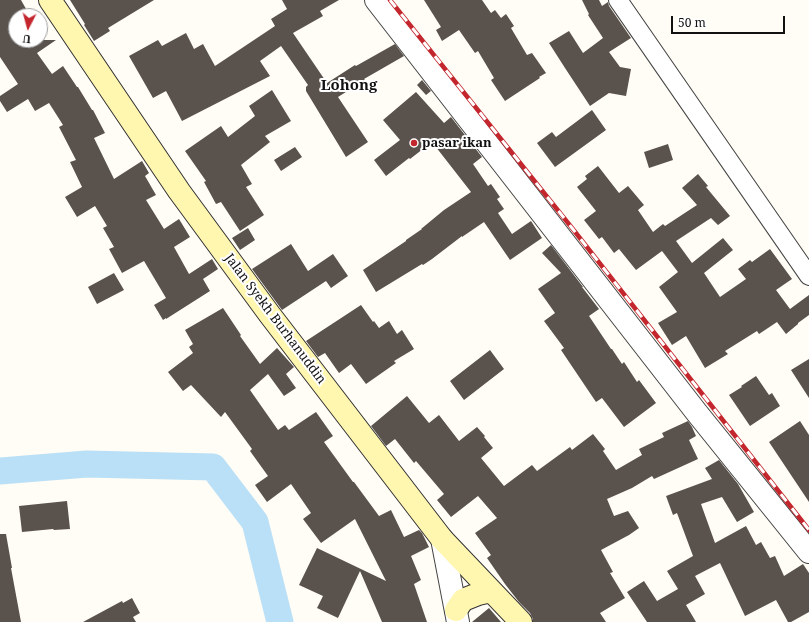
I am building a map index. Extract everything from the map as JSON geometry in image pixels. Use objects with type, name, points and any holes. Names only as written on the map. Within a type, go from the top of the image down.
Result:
[{"type":"main road","name":"Jalan Syekh Burhanuddin","points":[[50,0],[179,191],[270,315],[442,539],[521,622]]},
{"type":"main road","points":[[457,616],[463,600],[478,594],[492,591]]},
{"type":"street","points":[[376,0],[697,413],[809,552]]},
{"type":"street","points":[[622,2],[809,276]]},
{"type":"street","points":[[442,539],[457,616]]},
{"type":"building","points":[[0,0],[21,0],[26,8],[8,8],[8,48],[44,48],[37,53],[52,74],[63,66],[93,110],[105,133],[94,138],[114,179],[142,161],[149,173],[145,176],[156,195],[146,200],[164,229],[179,219],[190,237],[174,247],[189,274],[212,259],[218,269],[203,279],[210,291],[163,320],[154,305],[166,298],[144,261],[122,273],[109,249],[114,247],[103,228],[107,226],[95,206],[77,217],[65,197],[82,187],[70,162],[76,160],[59,127],[63,125],[49,103],[35,111],[28,99],[7,112],[0,101],[0,96],[18,84],[0,57]]},
{"type":"building","points":[[70,0],[154,0],[108,28],[110,31],[94,41]]},
{"type":"building","points":[[282,0],[339,0],[320,11],[323,16],[293,33],[327,83],[355,65],[356,66],[395,44],[404,56],[364,79],[365,80],[338,97],[368,142],[346,157],[306,91],[306,87],[308,85],[281,46],[260,61],[270,76],[182,121],[166,91],[153,98],[129,56],[158,40],[162,46],[186,33],[194,49],[203,44],[215,66],[275,26],[271,19],[287,9]]},
{"type":"building","points":[[424,0],[482,0],[491,13],[495,10],[501,18],[506,14],[514,26],[511,28],[527,55],[532,53],[546,73],[505,101],[491,80],[494,78],[478,51],[475,53],[459,30],[442,41],[436,30],[441,27]]},
{"type":"building","points":[[582,0],[599,0],[602,6],[608,2],[609,6],[631,38],[609,52],[620,67],[631,69],[626,96],[609,93],[590,106],[549,43],[569,31],[583,53],[603,38],[588,15],[589,14]]},
{"type":"building","points":[[48,40],[56,40],[48,45]]},
{"type":"building","points":[[422,80],[431,91],[426,95],[417,85]]},
{"type":"building","points":[[272,90],[291,121],[265,136],[270,142],[241,165],[252,184],[246,187],[264,215],[240,231],[221,202],[216,204],[204,182],[206,181],[185,151],[221,126],[228,137],[255,116],[249,106]]},
{"type":"building","points":[[416,92],[444,123],[451,117],[482,157],[473,164],[488,186],[491,184],[500,197],[497,199],[504,209],[498,213],[512,234],[531,221],[542,238],[510,260],[484,222],[462,236],[423,265],[422,264],[376,292],[363,270],[406,241],[444,210],[471,192],[432,142],[386,176],[374,160],[400,140],[383,120]]},
{"type":"building","points":[[592,110],[606,130],[555,167],[537,143],[552,132],[556,137]]},
{"type":"building","points":[[668,144],[673,160],[649,168],[644,152]]},
{"type":"building","points":[[295,147],[302,157],[281,171],[274,160]]},
{"type":"building","points":[[598,166],[619,193],[628,186],[644,205],[638,210],[653,232],[663,224],[665,226],[697,205],[682,188],[698,174],[708,186],[706,187],[730,216],[718,225],[711,218],[676,241],[692,263],[723,238],[733,250],[704,273],[720,297],[746,279],[738,269],[750,260],[752,262],[770,249],[792,279],[776,290],[790,309],[809,295],[809,315],[786,334],[777,322],[759,334],[757,331],[725,351],[728,354],[705,368],[686,336],[672,345],[658,323],[677,312],[659,287],[678,272],[662,251],[636,270],[619,249],[614,253],[602,237],[599,239],[584,220],[596,211],[577,187],[587,179],[585,176]]},
{"type":"building","points":[[248,228],[255,240],[240,250],[232,238]]},
{"type":"building","points":[[291,244],[308,271],[333,254],[348,276],[331,288],[326,281],[282,310],[252,269]]},
{"type":"building","points":[[551,245],[599,309],[589,316],[622,364],[624,362],[637,382],[639,380],[656,403],[624,427],[602,398],[596,402],[561,350],[564,348],[544,321],[555,313],[538,289],[561,273],[542,253]]},
{"type":"building","points":[[114,273],[124,290],[97,304],[88,287]]},
{"type":"building","points":[[361,305],[379,328],[389,321],[397,334],[402,330],[414,349],[394,361],[396,363],[366,384],[351,364],[339,373],[325,353],[318,357],[306,341]]},
{"type":"building","points":[[223,308],[241,335],[240,336],[260,364],[277,348],[294,367],[286,374],[296,388],[284,396],[268,374],[250,390],[278,430],[285,425],[289,430],[316,412],[333,436],[324,442],[379,516],[391,510],[404,537],[419,530],[422,533],[429,547],[411,556],[421,580],[414,584],[427,622],[382,622],[360,571],[338,618],[317,608],[323,596],[299,585],[317,548],[386,581],[355,519],[321,543],[303,519],[311,513],[291,484],[267,502],[255,485],[268,476],[250,451],[252,449],[225,412],[221,417],[191,385],[183,391],[168,372],[193,353],[189,347],[193,344],[185,330]]},
{"type":"building","points":[[490,350],[504,369],[464,400],[450,381]]},
{"type":"building","points":[[809,359],[809,398],[791,370]]},
{"type":"building","points":[[756,376],[769,395],[772,393],[780,406],[750,426],[729,395]]},
{"type":"building","points":[[407,396],[429,423],[439,415],[459,441],[477,427],[493,448],[481,458],[504,486],[532,465],[537,471],[570,447],[572,450],[593,434],[605,449],[603,451],[616,470],[642,455],[639,449],[664,437],[662,433],[688,421],[696,436],[689,440],[698,459],[654,479],[652,476],[632,488],[607,499],[614,516],[628,511],[639,528],[601,550],[613,572],[610,573],[625,598],[600,613],[606,622],[533,622],[530,613],[519,602],[487,558],[491,555],[475,533],[497,518],[478,496],[451,517],[437,500],[444,494],[416,461],[414,463],[395,439],[386,446],[371,426]]},
{"type":"building","points":[[800,421],[809,435],[809,502],[769,442]]},
{"type":"building","points":[[719,460],[738,484],[754,512],[737,522],[722,497],[701,504],[715,543],[746,526],[756,545],[761,542],[770,558],[775,556],[784,576],[803,564],[809,573],[809,612],[791,622],[788,622],[776,600],[745,616],[720,563],[695,576],[705,594],[686,605],[696,622],[647,622],[627,592],[644,581],[657,601],[678,589],[667,571],[693,556],[677,513],[673,515],[666,496],[712,479],[705,468]]},
{"type":"building","points":[[67,501],[70,529],[22,532],[19,506]]},
{"type":"building","points":[[0,534],[6,534],[21,622],[0,622]]},
{"type":"building","points":[[132,598],[140,613],[133,617],[136,622],[83,622],[122,601],[123,603]]},
{"type":"building","points":[[489,608],[501,622],[472,622]]},
{"type":"waterway","points":[[0,471],[87,464],[213,467],[255,522],[280,622]]},
{"type":"railway","points":[[390,0],[572,228],[809,530]]},
{"type":"place","name":"pasar ikan","points":[[414,143]]},
{"type":"district","name":"Lohong","points":[[349,86]]}]
